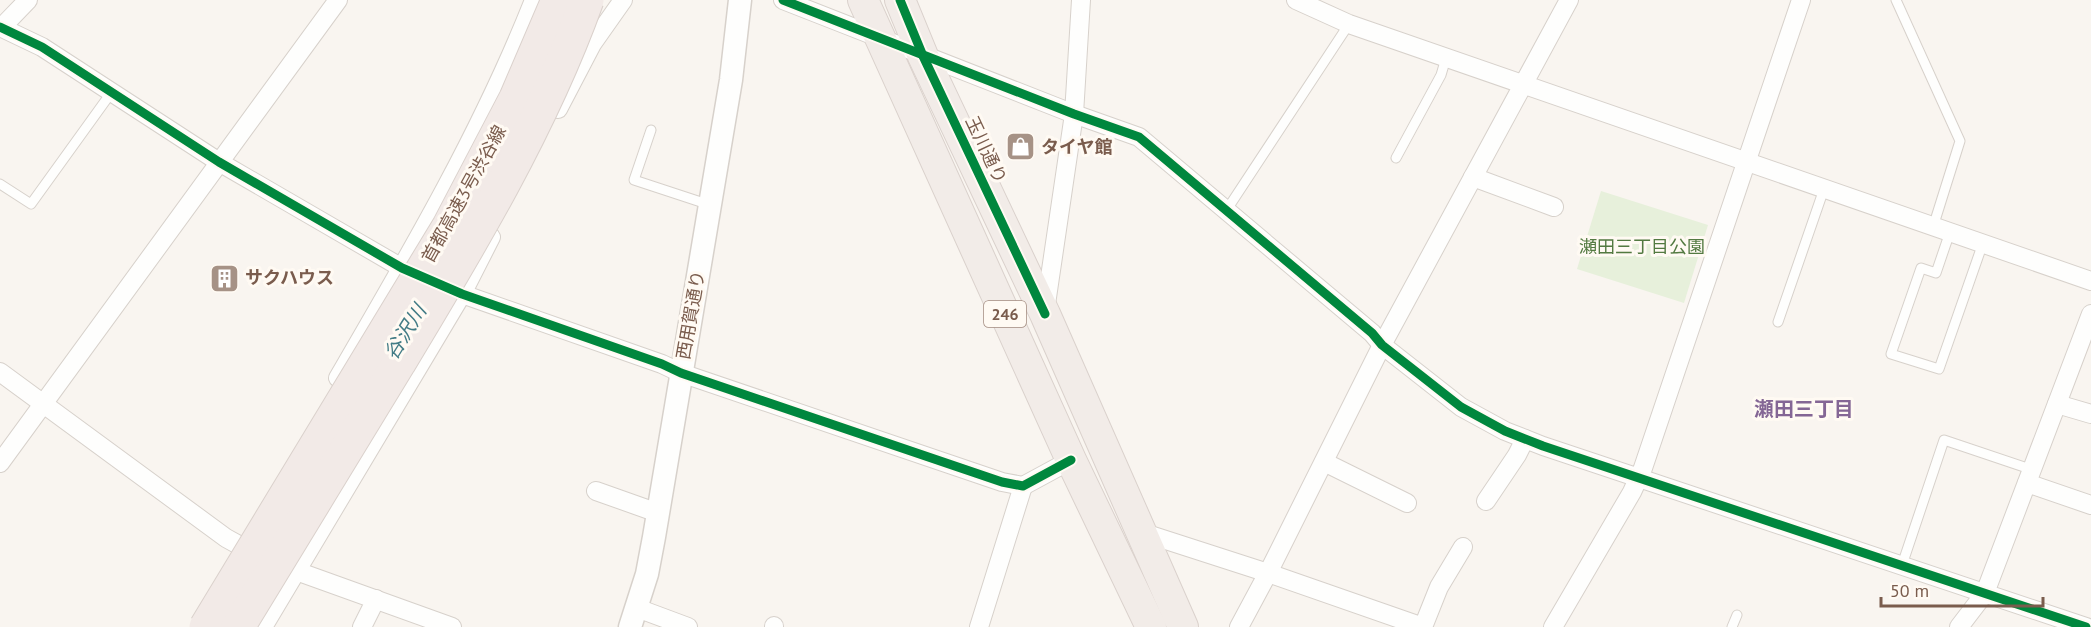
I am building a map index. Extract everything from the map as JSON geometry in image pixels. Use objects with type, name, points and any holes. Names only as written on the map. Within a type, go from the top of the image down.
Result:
[{"type":"highway","name":"首都高速3号渋谷線","points":[[206,627],[449,226],[516,98],[558,0]]},
{"type":"highway","name":"首都高速3号渋谷線","points":[[238,627],[471,242],[538,114],[587,0]]},
{"type":"highway","name":"246","points":[[863,0],[1071,460],[1151,627]]},
{"type":"highway","name":"玉川通り","points":[[900,0],[923,56],[1045,314],[1183,627]]},
{"type":"street","points":[[28,0],[1,27],[42,47],[219,162],[402,268],[462,294],[662,364],[681,373],[1002,482],[1023,486],[1071,460]]},
{"type":"street","points":[[0,463],[338,0]]},
{"type":"street","points":[[190,627],[240,547],[402,268],[470,140],[534,0]]},
{"type":"street","points":[[263,627],[462,294],[592,44],[623,0]]},
{"type":"street","name":"西用賀通り","points":[[633,618],[647,574],[658,513],[733,72],[740,0]]},
{"type":"street","points":[[783,0],[923,56],[1139,137],[1372,333],[1382,345],[1461,407],[1525,439],[2086,627]]},
{"type":"street","points":[[1045,314],[1074,114],[1081,0]]},
{"type":"street","points":[[1296,0],[1349,24],[2091,281]]},
{"type":"street","points":[[1239,627],[1382,345],[1569,0]]},
{"type":"street","points":[[1553,627],[1640,477],[1801,0]]},
{"type":"street","points":[[1473,177],[1554,207]]},
{"type":"street","points":[[1959,627],[1985,593],[2091,314]]},
{"type":"street","points":[[0,372],[240,547],[297,571],[452,627]]},
{"type":"street","points":[[2057,404],[2091,414]]},
{"type":"street","points":[[1486,501],[1525,439]]},
{"type":"street","points":[[1324,462],[1407,503]]},
{"type":"street","points":[[2030,476],[2091,506]]},
{"type":"street","points":[[979,627],[1023,486]]},
{"type":"street","points":[[596,491],[658,513]]},
{"type":"street","points":[[1141,532],[1423,627],[1439,587],[1463,547]]},
{"type":"street","points":[[362,627],[376,600]]},
{"type":"street","points":[[633,618],[688,627]]},
{"type":"lane","points":[[1896,0],[1960,141],[1942,229],[1936,273],[1922,268],[1891,354],[1939,369],[1983,243]]},
{"type":"lane","points":[[1226,211],[1349,24]]},
{"type":"lane","points":[[1396,158],[1441,75],[1446,58]]},
{"type":"lane","points":[[0,184],[31,204],[111,93]]},
{"type":"lane","points":[[651,130],[634,180],[710,205]]},
{"type":"lane","points":[[1778,322],[1824,189]]},
{"type":"lane","points":[[1902,565],[1944,440],[2030,476]]},
{"type":"lane","points":[[1732,627],[1737,615]]},
{"type":"green space","name":"瀬田三丁目公園","points":[[1601,191],[1708,225],[1684,303],[1577,269]]},
{"type":"cycle path","points":[[783,0],[1074,114],[1139,137],[1372,333],[1382,345],[1461,407],[1505,431],[1543,446],[2086,627]]},
{"type":"cycle path","points":[[900,0],[923,56],[1045,314]]},
{"type":"cycle path","points":[[0,27],[42,47],[219,162],[402,268],[462,294],[662,364],[681,373],[1002,482],[1023,486],[1071,460]]},
{"type":"place","name":"タイヤ館","points":[[1020,147]]},
{"type":"place","name":"サクハウス","points":[[224,278]]},
{"type":"district","name":"瀬田三丁目","points":[[1804,409]]},
{"type":"water label","name":"谷沢川","points":[[405,332]]}]
